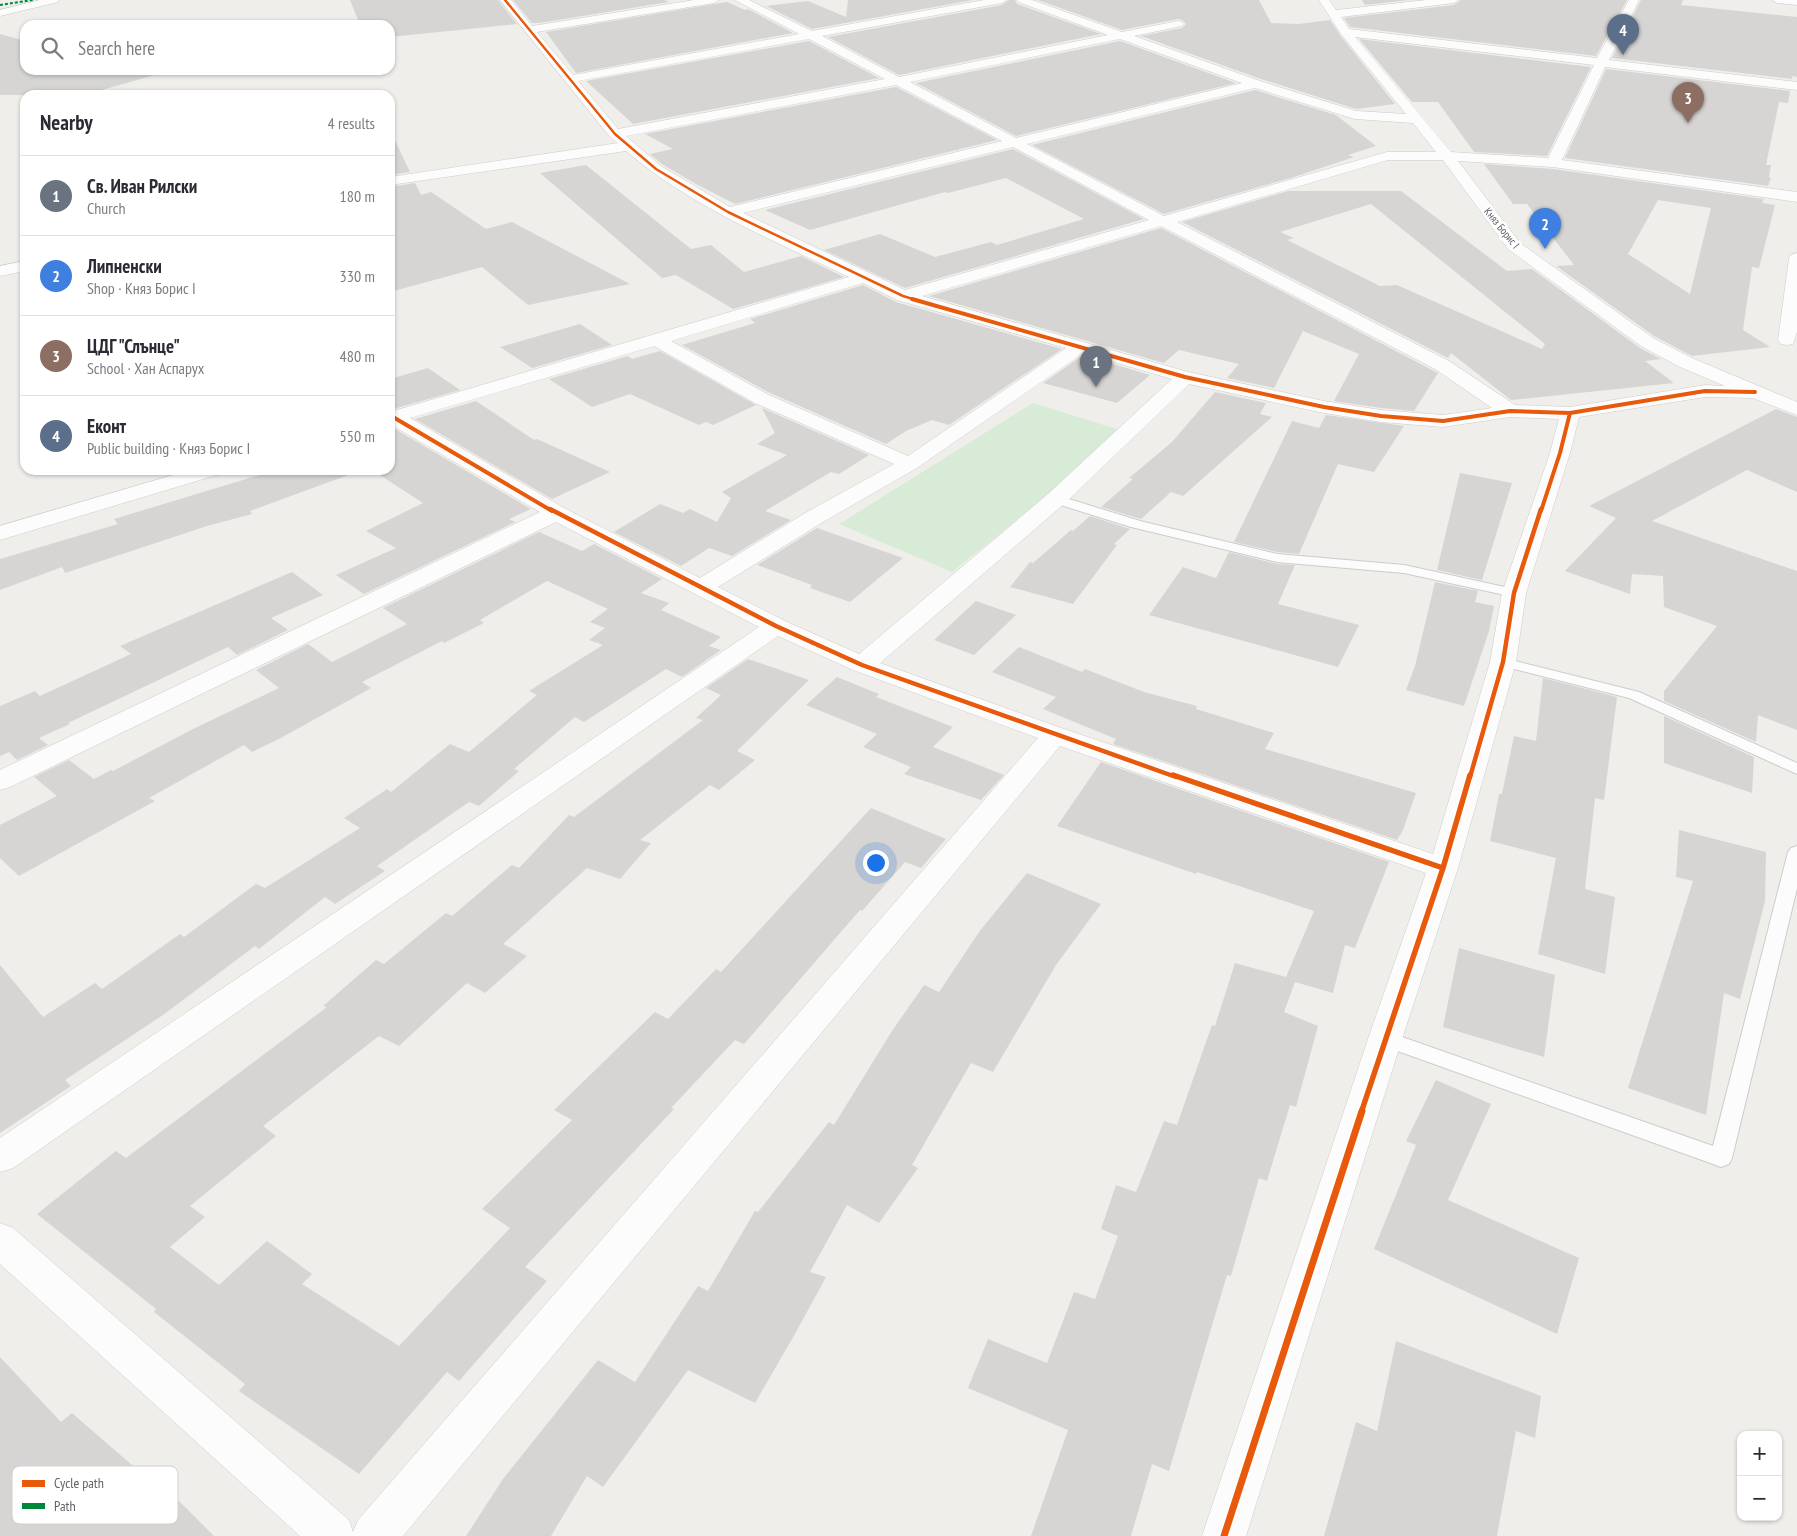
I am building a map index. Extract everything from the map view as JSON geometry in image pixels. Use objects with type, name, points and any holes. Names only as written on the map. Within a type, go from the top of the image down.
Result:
[{"type":"street","points":[[0,13],[54,0]]},
{"type":"street","points":[[505,0],[615,134],[656,169],[728,212],[902,296],[1185,377],[1324,407],[1381,416],[1443,421],[1510,411],[1570,413],[1705,391],[1755,392]]},
{"type":"street","points":[[528,30],[714,0]]},
{"type":"street","points":[[740,0],[814,36],[1161,220],[1442,365],[1510,411]]},
{"type":"street","points":[[569,79],[814,36],[1002,0]]},
{"type":"street","points":[[1022,0],[1256,84],[1356,115],[1416,119]]},
{"type":"street","name":"Княз Борис I","points":[[1324,0],[1335,14],[1345,32],[1447,156],[1514,246],[1647,342],[1687,363],[1797,409]]},
{"type":"street","points":[[1335,14],[1454,0]]},
{"type":"street","points":[[1553,163],[1601,63],[1634,0]]},
{"type":"street","points":[[1777,0],[1797,2]]},
{"type":"street","points":[[615,134],[896,81],[1178,24]]},
{"type":"street","points":[[1345,32],[1797,86]]},
{"type":"street","points":[[728,212],[1256,84]]},
{"type":"street","points":[[395,181],[629,146]]},
{"type":"street","points":[[902,296],[1387,156],[1447,156],[1553,163],[1797,198]]},
{"type":"street","points":[[1786,340],[1797,258]]},
{"type":"street","points":[[0,271],[20,267]]},
{"type":"street","points":[[395,416],[863,278]]},
{"type":"street","points":[[655,340],[762,399],[910,464]]},
{"type":"street","points":[[701,587],[815,517],[910,464],[1080,347]]},
{"type":"street","points":[[862,665],[1056,500],[1185,377]]},
{"type":"street","points":[[1224,1536],[1385,1039],[1443,868],[1503,662],[1514,593],[1560,453],[1570,413]]},
{"type":"street","points":[[395,419],[556,513],[776,626],[862,665],[1055,735],[1443,868]]},
{"type":"street","points":[[0,534],[197,475]]},
{"type":"street","points":[[0,781],[556,513]]},
{"type":"street","points":[[0,1157],[776,626]]},
{"type":"street","points":[[374,1536],[1055,735]]},
{"type":"street","points":[[0,1240],[333,1536]]},
{"type":"lane","points":[[1056,500],[1136,524],[1277,558],[1404,569],[1514,593]]},
{"type":"lane","points":[[1503,662],[1634,694],[1797,769]]},
{"type":"lane","points":[[1385,1039],[1721,1158],[1792,892],[1797,852]]},
{"type":"green space","points":[[1033,403],[1126,432],[952,572],[839,524]]},
{"type":"building","points":[[350,0],[498,0],[517,24],[395,36],[395,20],[358,20]]},
{"type":"building","points":[[513,0],[664,0],[669,2],[532,23]]},
{"type":"building","points":[[848,0],[973,0],[812,29],[766,6],[808,1],[846,17]]},
{"type":"building","points":[[1009,0],[1015,0],[1017,4],[1101,34],[899,75],[828,37],[1002,5]]},
{"type":"building","points":[[1038,0],[1259,0],[1271,23],[1298,24],[1330,20],[1395,104],[1356,109],[1261,79],[1141,36],[1182,28],[1186,24],[1182,20],[1178,19],[1122,30]]},
{"type":"building","points":[[1362,0],[1409,0],[1365,5]]},
{"type":"building","points":[[1461,0],[1627,0],[1596,56],[1350,27],[1344,18],[1454,5]]},
{"type":"building","points":[[1641,0],[1683,0],[1681,5],[1797,17],[1797,77],[1792,76],[1792,79],[1612,58]]},
{"type":"building","points":[[727,2],[745,10],[748,9],[793,33],[576,73],[546,32]]},
{"type":"building","points":[[0,34],[20,40],[20,75],[154,75],[102,90],[20,90],[20,95],[0,95]]},
{"type":"building","points":[[1359,39],[1591,67],[1547,156],[1474,152],[1438,102],[1412,102]]},
{"type":"building","points":[[809,41],[879,78],[633,124],[586,81]]},
{"type":"building","points":[[1120,41],[1236,83],[1016,136],[916,83]]},
{"type":"building","points":[[1606,69],[1790,91],[1788,103],[1779,102],[1766,165],[1771,165],[1769,177],[1771,178],[1768,186],[1565,158]]},
{"type":"building","points":[[896,87],[997,140],[735,204],[662,164],[650,154],[673,149],[645,134]]},
{"type":"building","points":[[1255,90],[1336,115],[1376,146],[1348,155],[1354,157],[1294,177],[1164,214],[1032,145]]},
{"type":"building","points":[[395,140],[410,172],[395,174]]},
{"type":"building","points":[[1013,149],[1144,219],[905,288],[824,250],[880,234],[935,257],[991,242],[997,245],[1084,219],[1006,178],[948,193],[945,192],[810,230],[765,210]]},
{"type":"building","points":[[1484,164],[1553,169],[1764,199],[1762,203],[1775,205],[1759,268],[1752,267],[1743,330],[1770,347],[1692,356],[1654,336],[1556,266],[1574,265],[1527,204],[1513,204]],"holes":[[[1658,200],[1711,208],[1690,294],[1628,254]]]},
{"type":"building","points":[[586,165],[691,249],[711,245],[744,272],[801,256],[844,277],[733,309],[676,275],[662,278],[540,173]]},
{"type":"building","points":[[415,183],[421,195],[431,192],[486,229],[512,222],[630,284],[528,305],[482,267],[395,291],[395,186]]},
{"type":"building","points":[[1288,191],[1401,191],[1507,271],[1532,269],[1640,348],[1661,359],[1645,361],[1674,383],[1511,400],[1451,353],[1448,358],[1182,222]],"holes":[[[1371,204],[1545,344],[1542,349],[1397,285],[1380,286],[1287,240],[1294,238],[1280,232]]]},
{"type":"building","points":[[1161,228],[1438,373],[1414,411],[1334,401],[1359,354],[1303,331],[1274,388],[1227,378],[1239,364],[1179,350],[1164,363],[929,296]]},
{"type":"building","points":[[863,285],[896,302],[1062,349],[949,425],[932,420],[906,431],[886,444],[770,393],[682,345],[755,323],[750,319]]},
{"type":"building","points":[[580,324],[612,345],[532,368],[500,347]]},
{"type":"building","points":[[660,351],[756,405],[713,425],[706,422],[699,425],[630,394],[592,407],[549,379],[628,356],[632,359]]},
{"type":"building","points":[[1083,355],[1150,375],[1117,403],[1043,383]]},
{"type":"building","points":[[428,368],[460,390],[395,409],[395,378]]},
{"type":"building","points":[[1215,392],[1266,403],[1260,414],[1272,417],[1183,496],[1171,492],[1141,519],[1101,507],[1133,479],[1129,478],[1172,442]]},
{"type":"building","points":[[476,401],[534,440],[537,439],[610,472],[552,499],[415,419]]},
{"type":"building","points":[[762,408],[869,455],[839,474],[831,472],[765,511],[791,520],[732,556],[709,548],[681,566],[614,532],[660,504],[683,513],[690,509],[717,522],[731,498],[722,492],[787,455],[757,444],[775,433]]},
{"type":"building","points":[[1776,409],[1797,417],[1797,492],[1747,470],[1652,521],[1797,571],[1797,730],[1758,715],[1756,742],[1664,701],[1664,691],[1717,626],[1664,607],[1663,576],[1632,574],[1630,594],[1565,571],[1616,518],[1589,506]]},
{"type":"building","points":[[1326,415],[1404,426],[1374,472],[1338,464],[1299,554],[1277,552],[1234,542],[1292,421],[1319,428]]},
{"type":"building","points":[[395,429],[531,509],[509,519],[515,522],[364,594],[336,575],[396,548],[366,531],[423,503],[380,475],[395,475]]},
{"type":"building","points":[[1460,473],[1512,483],[1482,580],[1437,570]]},
{"type":"building","points":[[259,475],[348,475],[250,511],[252,514],[207,526],[65,573],[62,567],[0,590],[0,559],[118,524],[114,519]]},
{"type":"building","points":[[1090,516],[1130,529],[1114,544],[1117,545],[1073,604],[1010,587],[1030,562],[1033,563]]},
{"type":"building","points":[[817,528],[903,558],[850,602],[810,588],[812,585],[757,565]]},
{"type":"building","points":[[539,532],[582,551],[594,544],[662,579],[641,593],[669,603],[661,610],[721,637],[709,646],[721,650],[682,677],[666,669],[584,722],[575,717],[514,769],[519,771],[479,806],[469,802],[377,866],[385,871],[335,904],[325,897],[259,949],[255,946],[163,1015],[65,1080],[71,1086],[0,1133],[0,965],[43,1017],[95,983],[102,989],[180,934],[184,937],[256,884],[265,888],[360,828],[344,818],[387,789],[391,792],[450,744],[469,752],[537,695],[529,691],[603,645],[589,640],[605,628],[590,622],[608,609],[547,581],[480,620],[484,623],[444,643],[442,641],[362,682],[371,688],[252,752],[244,745],[149,798],[155,801],[19,876],[0,858],[0,825],[57,796],[34,777],[69,760],[94,779],[111,770],[113,771],[193,729],[279,688],[256,670],[308,644],[332,662],[407,624],[383,608]]},
{"type":"building","points":[[1229,552],[1277,564],[1295,565],[1278,604],[1359,625],[1338,667],[1149,615],[1183,567],[1216,578]]},
{"type":"building","points":[[292,572],[323,595],[271,618],[288,630],[237,655],[228,647],[68,723],[70,724],[39,738],[48,745],[17,760],[9,752],[0,756],[0,706],[35,691],[40,696],[131,654],[120,646]]},
{"type":"building","points":[[1435,582],[1478,591],[1475,602],[1494,606],[1489,631],[1464,706],[1406,690],[1415,666]]},
{"type":"building","points":[[976,601],[1016,615],[974,655],[934,640]]},
{"type":"building","points":[[1019,647],[1082,672],[1085,669],[1144,692],[1197,706],[1196,709],[1274,733],[1265,749],[1416,793],[1403,830],[1397,840],[1113,744],[1116,739],[1043,709],[1056,697],[992,672]]},
{"type":"building","points":[[748,659],[809,680],[737,751],[755,760],[719,790],[710,785],[640,840],[651,843],[620,879],[587,868],[503,944],[527,956],[485,993],[467,983],[399,1046],[379,1036],[263,1126],[276,1136],[190,1206],[205,1217],[170,1247],[219,1285],[267,1241],[312,1274],[302,1284],[399,1346],[510,1228],[482,1209],[572,1120],[554,1110],[655,1012],[668,1019],[716,969],[721,972],[871,808],[946,839],[921,868],[905,862],[862,911],[860,910],[744,1044],[735,1040],[671,1108],[674,1109],[525,1267],[547,1281],[459,1381],[447,1372],[359,1474],[239,1391],[245,1384],[154,1312],[156,1309],[37,1214],[116,1151],[126,1158],[327,1007],[323,1006],[376,960],[384,964],[446,913],[452,916],[512,865],[519,868],[569,815],[574,817],[703,720],[696,718],[721,695],[706,688]]},
{"type":"building","points":[[837,677],[879,694],[876,697],[953,727],[933,747],[1004,775],[981,800],[904,774],[911,767],[863,747],[877,734],[806,705]]},
{"type":"building","points":[[1543,678],[1617,697],[1604,800],[1595,798],[1585,889],[1615,897],[1605,974],[1538,954],[1556,858],[1490,841],[1499,794],[1502,794],[1514,736],[1536,741]]},
{"type":"building","points":[[1664,716],[1754,757],[1752,793],[1664,763]]},
{"type":"building","points":[[1101,762],[1389,862],[1355,948],[1345,945],[1333,993],[1295,982],[1284,1012],[1318,1026],[1296,1107],[1290,1105],[1267,1181],[1259,1178],[1231,1276],[1227,1275],[1169,1471],[1152,1464],[1131,1536],[1031,1536],[1068,1430],[968,1388],[988,1339],[1047,1363],[1074,1292],[1095,1299],[1118,1236],[1101,1229],[1116,1185],[1136,1192],[1164,1121],[1177,1125],[1212,1025],[1215,1026],[1235,963],[1286,977],[1314,911],[1197,872],[1196,874],[1057,826]]},
{"type":"building","points":[[1679,830],[1766,852],[1765,901],[1740,999],[1724,993],[1706,1115],[1628,1088],[1693,881],[1676,877]]},
{"type":"building","points":[[1027,873],[1101,904],[1056,965],[993,1072],[971,1063],[912,1165],[918,1168],[879,1223],[847,1205],[810,1272],[826,1277],[755,1403],[688,1370],[603,1487],[587,1476],[551,1536],[466,1536],[503,1479],[598,1360],[635,1382],[698,1286],[708,1291],[755,1211],[758,1212],[829,1122],[834,1125],[892,1031],[924,985],[939,992],[979,932]]},
{"type":"building","points":[[1459,948],[1555,975],[1544,1057],[1443,1027]]},
{"type":"building","points":[[1436,1080],[1491,1104],[1448,1200],[1579,1258],[1557,1334],[1374,1249],[1416,1145],[1406,1141]]},
{"type":"building","points":[[1396,1341],[1541,1396],[1535,1438],[1516,1431],[1497,1536],[1324,1536],[1356,1422],[1377,1431]]},
{"type":"building","points":[[0,1357],[61,1422],[72,1413],[133,1466],[12,1466],[12,1524],[178,1524],[178,1500],[214,1536],[0,1536]]},
{"type":"marked path","points":[[0,5],[33,0]]},
{"type":"cycle path","points":[[505,0],[615,134],[656,169],[728,212],[903,296],[1185,377],[1324,407],[1381,416],[1443,421],[1510,411],[1570,413],[1705,391],[1755,392]]},
{"type":"cycle path","points":[[1224,1536],[1385,1039],[1443,868],[1503,662],[1514,593],[1560,453],[1570,413]]},
{"type":"cycle path","points":[[395,418],[556,513],[776,626],[862,665],[1055,735],[1443,868]]},
{"type":"place","name":"Еконт","points":[[1623,55]]},
{"type":"place","name":"ЦДГ \"Слънце\"","points":[[1688,123]]},
{"type":"place","name":"Липненски","points":[[1545,249]]},
{"type":"place","name":"Св. Иван Рилски","points":[[1096,387]]}]
